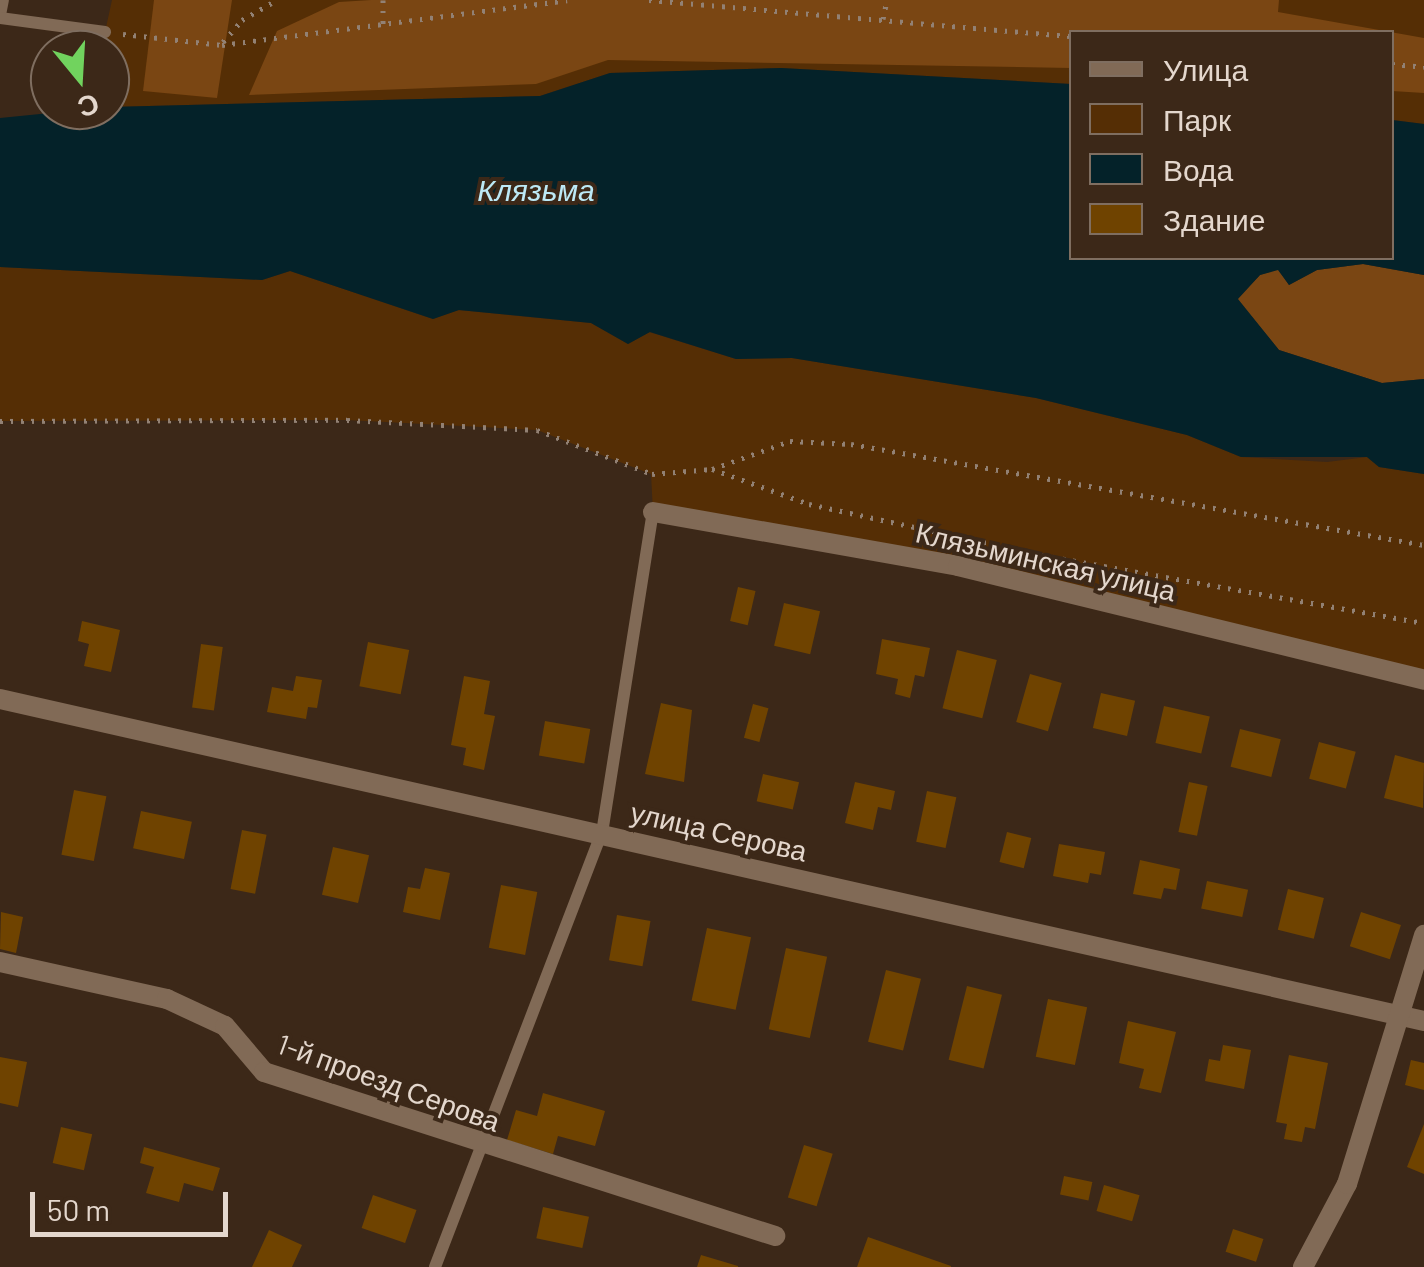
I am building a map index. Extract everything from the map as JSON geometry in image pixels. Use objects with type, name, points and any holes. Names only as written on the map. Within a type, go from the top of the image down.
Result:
[{"type":"street","name":"Клязьминская улица","points":[[653,512],[958,566],[1424,680]]},
{"type":"street","name":"улица Серова","points":[[0,699],[1404,1012],[1424,1021]]},
{"type":"street","points":[[1303,1267],[1347,1184],[1404,1012],[1424,935]]},
{"type":"street","name":"1-й проезд Серова","points":[[0,962],[167,998],[225,1026],[264,1072],[479,1145],[775,1236]]},
{"type":"lane","points":[[4,0],[0,16],[92,30]]},
{"type":"lane","points":[[436,1267],[479,1145],[537,1014],[602,833],[653,512]]},
{"type":"path","points":[[383,0],[383,26]]},
{"type":"path","points":[[130,35],[222,45],[567,0]]},
{"type":"path","points":[[649,0],[1069,36]]},
{"type":"path","points":[[884,19],[888,0]]},
{"type":"path","points":[[222,45],[242,20],[271,2]]},
{"type":"path","points":[[1394,64],[1424,67]]},
{"type":"path","points":[[0,421],[347,420],[537,430],[652,474],[712,468],[790,441],[851,444],[1424,545]]},
{"type":"path","points":[[712,468],[809,504],[1424,624]]},
{"type":"green space","points":[[112,0],[1424,0],[1424,124],[1394,120],[1394,30],[1069,30],[1069,84],[781,68],[610,73],[540,96],[130,106],[130,30],[105,30]]},
{"type":"green space","points":[[0,267],[262,280],[290,271],[433,319],[458,310],[591,323],[628,344],[649,332],[736,359],[792,358],[1036,398],[1187,435],[1241,457],[1327,462],[1367,457],[1379,467],[1424,474],[1424,680],[958,566],[653,512],[651,474],[537,430],[347,420],[0,421]]},
{"type":"shaded area","points":[[154,0],[232,0],[217,98],[143,91]]},
{"type":"shaded area","points":[[1279,0],[1278,12],[1379,30],[1069,30],[1069,68],[608,60],[536,84],[249,95],[277,31],[339,2]]},
{"type":"shaded area","points":[[1394,32],[1424,38],[1424,93],[1394,91]]},
{"type":"shaded area","points":[[1363,264],[1424,275],[1424,379],[1382,383],[1279,350],[1237,299],[1260,275],[1278,269],[1289,285],[1317,270]]},
{"type":"water","name":"Клязьма","points":[[781,68],[1069,84],[1069,260],[1394,260],[1394,120],[1424,124],[1424,275],[1363,264],[1317,270],[1289,285],[1278,270],[1260,275],[1238,299],[1279,350],[1382,383],[1424,379],[1424,474],[1379,467],[1367,457],[1241,457],[1187,435],[1036,398],[792,358],[736,359],[650,332],[628,344],[591,323],[459,310],[433,319],[290,271],[262,280],[0,267],[0,118],[30,115],[30,130],[130,130],[130,106],[540,96],[610,73]]},
{"type":"building","points":[[738,587],[756,591],[748,625],[730,621]]},
{"type":"building","points":[[784,603],[820,611],[810,654],[774,646]]},
{"type":"building","points":[[82,621],[120,630],[111,672],[84,666],[89,644],[78,641]]},
{"type":"building","points":[[882,639],[930,648],[924,677],[915,675],[910,698],[895,694],[898,679],[876,674]]},
{"type":"building","points":[[368,642],[409,650],[401,694],[359,686]]},
{"type":"building","points":[[201,644],[223,647],[214,710],[192,707]]},
{"type":"building","points":[[957,650],[997,660],[982,718],[942,708]]},
{"type":"building","points":[[1030,674],[1062,683],[1048,731],[1016,722]]},
{"type":"building","points":[[296,676],[322,680],[317,708],[308,707],[306,719],[267,712],[272,687],[293,691]]},
{"type":"building","points":[[464,676],[490,681],[484,714],[495,716],[484,770],[463,765],[466,748],[451,745]]},
{"type":"building","points":[[1101,693],[1135,701],[1127,736],[1093,728]]},
{"type":"building","points":[[661,703],[692,710],[684,782],[645,774]]},
{"type":"building","points":[[753,704],[768,708],[759,742],[744,738]]},
{"type":"building","points":[[1164,706],[1210,717],[1201,754],[1155,743]]},
{"type":"building","points":[[545,721],[590,729],[584,763],[539,755]]},
{"type":"building","points":[[1240,729],[1281,739],[1271,777],[1231,767]]},
{"type":"building","points":[[1319,742],[1356,752],[1346,789],[1309,779]]},
{"type":"building","points":[[1395,755],[1424,763],[1423,808],[1384,798]]},
{"type":"building","points":[[763,774],[799,782],[793,810],[757,801]]},
{"type":"building","points":[[855,782],[895,791],[891,810],[878,807],[873,830],[845,823]]},
{"type":"building","points":[[1189,782],[1208,786],[1197,836],[1178,832]]},
{"type":"building","points":[[74,790],[106,796],[94,861],[61,855]]},
{"type":"building","points":[[927,791],[956,797],[946,848],[916,842]]},
{"type":"building","points":[[141,811],[192,822],[184,859],[133,848]]},
{"type":"building","points":[[242,830],[267,835],[255,894],[231,889]]},
{"type":"building","points":[[1007,832],[1031,838],[1024,868],[1000,862]]},
{"type":"building","points":[[1059,844],[1105,852],[1101,875],[1090,873],[1088,883],[1053,876]]},
{"type":"building","points":[[333,847],[369,855],[358,903],[322,895]]},
{"type":"building","points":[[1140,860],[1180,869],[1176,890],[1164,888],[1161,899],[1133,894]]},
{"type":"building","points":[[425,868],[450,873],[440,920],[403,912],[408,887],[420,889]]},
{"type":"building","points":[[1207,881],[1248,890],[1242,917],[1201,908]]},
{"type":"building","points":[[501,885],[537,892],[525,955],[489,948]]},
{"type":"building","points":[[1288,889],[1324,898],[1314,939],[1278,930]]},
{"type":"building","points":[[1,912],[23,917],[16,953],[0,949]]},
{"type":"building","points":[[1361,912],[1401,925],[1390,959],[1350,946]]},
{"type":"building","points":[[617,915],[650,921],[642,966],[609,960]]},
{"type":"building","points":[[707,928],[751,937],[736,1010],[692,1000]]},
{"type":"building","points":[[786,948],[827,957],[810,1038],[769,1029]]},
{"type":"building","points":[[886,970],[921,979],[903,1051],[868,1042]]},
{"type":"building","points":[[967,986],[1002,995],[984,1068],[949,1060]]},
{"type":"building","points":[[1048,999],[1087,1007],[1075,1065],[1036,1057]]},
{"type":"building","points":[[1128,1021],[1176,1032],[1161,1093],[1139,1088],[1144,1069],[1119,1063]]},
{"type":"building","points":[[1223,1045],[1251,1050],[1244,1089],[1205,1081],[1209,1059],[1220,1061]]},
{"type":"building","points":[[1289,1055],[1328,1063],[1315,1129],[1305,1127],[1302,1142],[1284,1139],[1287,1124],[1276,1122]]},
{"type":"building","points":[[0,1057],[27,1062],[18,1107],[0,1103]]},
{"type":"building","points":[[1411,1060],[1424,1063],[1424,1090],[1405,1085]]},
{"type":"building","points":[[543,1093],[605,1111],[595,1146],[558,1136],[553,1154],[507,1140],[516,1110],[537,1116]]},
{"type":"building","points":[[1424,1124],[1424,1174],[1407,1167]]},
{"type":"building","points":[[61,1127],[92,1134],[84,1170],[53,1163]]},
{"type":"building","points":[[804,1145],[833,1154],[817,1206],[788,1198]]},
{"type":"building","points":[[144,1147],[220,1168],[213,1191],[184,1183],[179,1202],[146,1193],[154,1167],[140,1163]]},
{"type":"building","points":[[1064,1176],[1092,1182],[1088,1201],[1060,1195]]},
{"type":"building","points":[[1104,1185],[1140,1195],[1132,1221],[1097,1211]]},
{"type":"building","points":[[373,1195],[416,1210],[405,1243],[362,1228]]},
{"type":"building","points":[[543,1207],[589,1217],[582,1248],[536,1238]]},
{"type":"building","points":[[1233,1229],[1263,1239],[1256,1262],[1226,1252]]},
{"type":"building","points":[[269,1230],[302,1245],[292,1267],[252,1267]]},
{"type":"building","points":[[868,1237],[951,1266],[951,1267],[857,1267]]},
{"type":"building","points":[[701,1255],[738,1266],[738,1267],[697,1267]]}]
